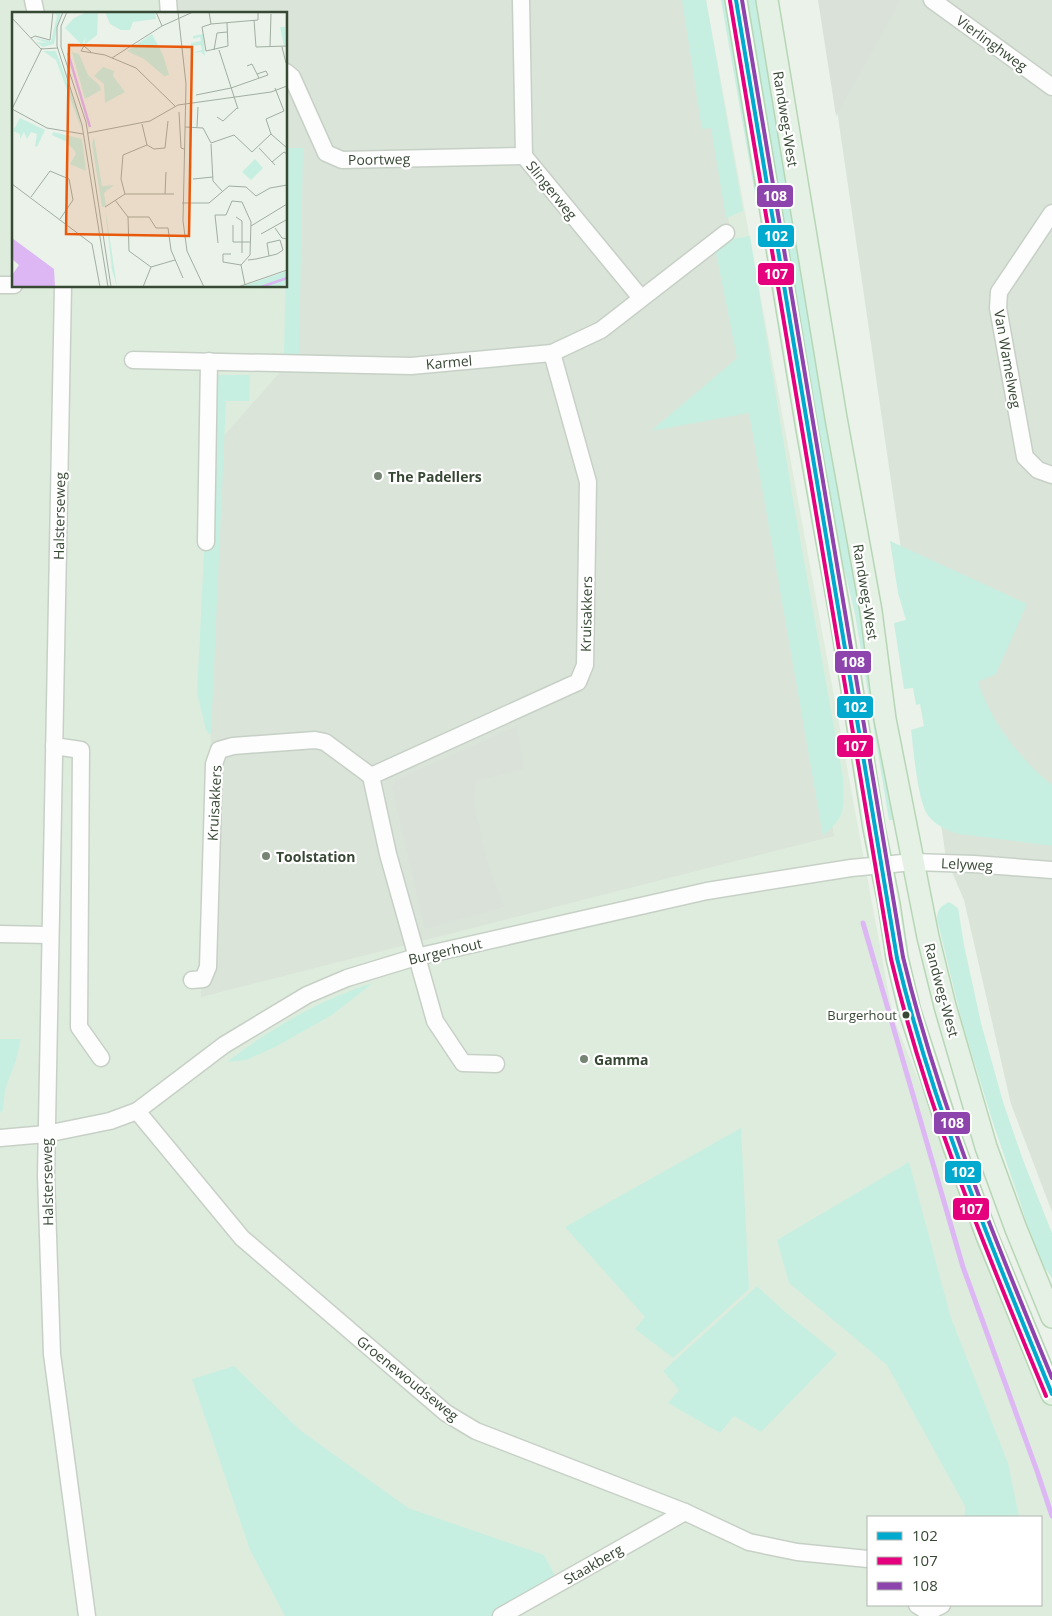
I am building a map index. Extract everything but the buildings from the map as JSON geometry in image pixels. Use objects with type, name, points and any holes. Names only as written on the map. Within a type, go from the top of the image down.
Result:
[{"type":"main road","name":"Randweg-West","points":[[736,0],[897,958],[908,1003],[938,1097],[987,1236],[1052,1394]]},
{"type":"main road","name":"Randweg-West","points":[[766,0],[838,428],[871,611],[885,719],[928,937],[945,1006],[986,1146],[1016,1229],[1052,1317]]},
{"type":"street","name":"Slingerweg","points":[[522,0],[524,156],[640,298]]},
{"type":"street","name":"Vierlinghweg","points":[[932,0],[1052,87]]},
{"type":"street","name":"Poortweg","points":[[288,73],[292,76],[326,153],[342,160],[524,156]]},
{"type":"street","name":"Van Wamelweg","points":[[1052,213],[999,292],[998,308],[1025,457],[1038,470],[1052,476]]},
{"type":"street","name":"Karmel","points":[[133,360],[411,366],[552,353],[602,330],[640,298],[726,233]]},
{"type":"street","name":"Halsterseweg","points":[[63,288],[46,1134],[48,1261],[52,1354],[86,1616]]},
{"type":"street","name":"Kruisakkers","points":[[192,980],[203,979],[208,966],[214,764],[218,750],[233,746],[315,740],[325,742],[371,776],[578,682],[585,665],[588,482],[552,353]]},
{"type":"street","points":[[206,542],[209,362]]},
{"type":"street","points":[[54,746],[81,750],[79,1027],[101,1058]]},
{"type":"street","points":[[371,776],[388,854],[435,1021],[463,1063],[474,1065],[496,1064]]},
{"type":"street","name":"Lelyweg","points":[[881,865],[913,862],[974,864],[1052,870]]},
{"type":"street","name":"Burgerhout","points":[[0,1138],[46,1134],[110,1122],[137,1111],[224,1045],[307,995],[347,978],[416,957],[707,891],[881,865]]},
{"type":"street","points":[[0,934],[50,935]]},
{"type":"street","name":"Groenewoudseweg","points":[[137,1111],[242,1238],[446,1413],[476,1431],[685,1512],[749,1542],[798,1552],[867,1559]]},
{"type":"street","name":"Staakberg","points":[[501,1616],[685,1512]]},
{"type":"street","points":[[919,1606],[928,1612],[940,1606]]},
{"type":"shaded area","points":[[0,0],[706,0],[893,1017],[1052,1408],[1052,1616],[0,1616]]},
{"type":"shaded area","points":[[159,0],[691,0],[834,836],[201,997],[222,438],[288,363],[290,164],[288,164],[288,12],[161,12]]},
{"type":"shaded area","points":[[818,0],[900,1],[836,116]]},
{"type":"shaded area","points":[[821,0],[1052,0],[1052,1212],[1011,1104],[964,900],[946,858]]},
{"type":"shaded area","points":[[517,726],[524,769],[476,781],[474,804],[487,861],[504,907],[425,929],[392,787],[396,780]]},
{"type":"green space","points":[[682,0],[706,0],[743,211],[726,218],[711,128],[702,129]]},
{"type":"green space","points":[[721,0],[733,0],[766,197],[756,200]]},
{"type":"green space","points":[[747,0],[757,0],[895,820],[889,820],[855,614],[837,539]]},
{"type":"green space","points":[[288,148],[303,148],[299,357],[284,357],[285,288],[288,288]]},
{"type":"green space","points":[[750,236],[792,494],[843,777],[843,803],[840,816],[837,822],[823,836],[749,413],[651,431],[737,358],[715,248],[731,239]]},
{"type":"green space","points":[[213,375],[250,375],[249,401],[226,401],[211,734],[209,734],[206,730],[197,693]]},
{"type":"green space","points":[[890,541],[1027,604],[996,674],[978,682],[991,711],[1008,739],[1029,764],[1052,785],[1052,846],[959,834],[942,827],[927,814],[918,786],[911,730],[924,726],[920,704],[916,705],[913,688],[904,689],[894,623],[906,620],[898,593]]},
{"type":"green space","points":[[949,902],[958,908],[981,1023],[1003,1102],[1023,1160],[1052,1233],[1052,1278],[1036,1255],[962,1022],[937,919],[940,908]]},
{"type":"green space","points":[[373,983],[332,1015],[275,1047],[246,1060],[227,1062],[279,1026],[297,1016],[334,997]]},
{"type":"green space","points":[[0,1039],[21,1039],[16,1060],[5,1090],[3,1110],[0,1113]]},
{"type":"green space","points":[[741,1128],[749,1289],[673,1358],[635,1329],[645,1317],[565,1227]]},
{"type":"green space","points":[[909,1162],[951,1318],[1008,1463],[1019,1516],[965,1516],[965,1506],[887,1365],[789,1283],[777,1240]]},
{"type":"green space","points":[[757,1286],[837,1354],[761,1432],[734,1416],[720,1433],[668,1403],[679,1390],[663,1371]]},
{"type":"green space","points":[[234,1366],[300,1430],[408,1508],[544,1555],[555,1576],[497,1616],[285,1616],[250,1550],[192,1379]]},
{"type":"waterway","points":[[863,923],[963,1267],[1052,1516]]},
{"type":"transit line","name":"102","points":[[736,0],[897,958],[928,1069],[946,1124],[1008,1287],[1052,1394]]},
{"type":"transit line","name":"108","points":[[742,0],[903,957],[917,1011],[950,1118],[989,1222],[1052,1378]]},
{"type":"transit line","name":"107","points":[[730,1],[891,959],[922,1071],[940,1126],[1002,1289],[1046,1396]]},
{"type":"place","name":"The Padellers","points":[[378,476]]},
{"type":"place","name":"Toolstation","points":[[266,856]]},
{"type":"place","name":"Burgerhout","points":[[906,1015]]},
{"type":"place","name":"Gamma","points":[[584,1059]]}]
